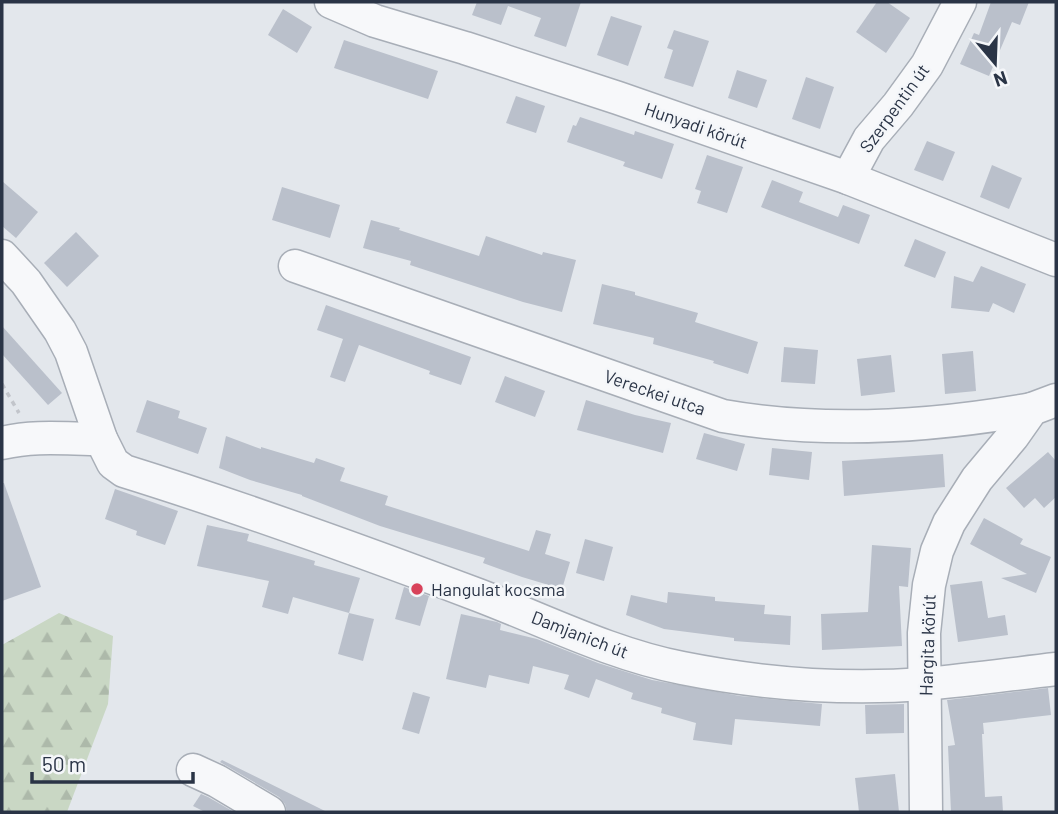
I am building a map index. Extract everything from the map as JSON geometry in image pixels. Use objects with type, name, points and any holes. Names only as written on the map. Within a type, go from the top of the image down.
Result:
[{"type":"street","name":"Hunyadi körút","points":[[331,2],[375,21],[618,98],[848,178],[1056,260]]},
{"type":"street","name":"Szerpentin út","points":[[848,178],[869,139],[927,65],[960,2]]},
{"type":"street","name":"Damjanich út","points":[[2,256],[26,282],[60,331],[71,352],[101,439],[113,463],[124,471],[341,544],[613,649],[680,668],[800,684],[855,686],[925,684],[1056,669]]},
{"type":"street","name":"Vereckei utca","points":[[295,266],[723,416],[800,424],[879,427],[962,420],[1044,404]]},
{"type":"street","name":"Hargita körút","points":[[926,812],[924,633],[929,585],[943,537],[977,479],[1044,404]]},
{"type":"street","points":[[16,440],[45,437],[101,439]]},
{"type":"street","points":[[193,771],[217,781],[269,812]]},
{"type":"path","points":[[2,384],[20,415],[16,440]]},
{"type":"green space","points":[[59,613],[113,636],[108,704],[67,812],[2,812],[2,645]]},
{"type":"building","points":[[477,2],[581,2],[566,47],[534,36],[541,18],[508,6],[501,25],[472,15]]},
{"type":"building","points":[[877,2],[887,2],[910,18],[886,53],[856,32]]},
{"type":"building","points":[[991,2],[1029,2],[1020,25],[1012,22],[989,76],[960,64],[974,33],[979,35]]},
{"type":"building","points":[[283,9],[312,27],[297,53],[268,35]]},
{"type":"building","points":[[611,16],[642,26],[628,66],[597,55]]},
{"type":"building","points":[[674,30],[709,41],[693,87],[664,78],[673,50],[667,48]]},
{"type":"building","points":[[344,40],[438,71],[428,99],[334,68]]},
{"type":"building","points":[[737,70],[767,80],[757,108],[728,98]]},
{"type":"building","points":[[806,77],[834,87],[820,129],[792,119]]},
{"type":"building","points":[[516,96],[545,106],[536,133],[506,123]]},
{"type":"building","points":[[580,117],[634,135],[635,131],[674,144],[662,179],[623,166],[625,162],[567,142],[573,125],[576,126]]},
{"type":"building","points":[[927,141],[955,152],[943,181],[914,170]]},
{"type":"building","points":[[707,155],[743,167],[727,213],[697,203],[701,191],[695,189]]},
{"type":"building","points":[[992,165],[1022,178],[1009,209],[980,197]]},
{"type":"building","points":[[772,180],[803,192],[799,202],[838,217],[843,205],[870,215],[859,244],[761,207]]},
{"type":"building","points":[[2,181],[38,212],[16,238],[2,226]]},
{"type":"building","points":[[282,187],[340,205],[330,238],[272,220]]},
{"type":"building","points":[[371,220],[479,256],[486,236],[542,255],[543,252],[576,260],[562,312],[523,302],[410,265],[411,261],[363,248]]},
{"type":"building","points":[[76,232],[99,256],[67,287],[44,263]]},
{"type":"building","points":[[915,239],[946,252],[935,278],[904,266]]},
{"type":"building","points":[[981,266],[1026,284],[1014,313],[993,303],[989,312],[951,308],[954,276],[973,282]]},
{"type":"building","points":[[602,284],[698,313],[695,322],[758,342],[748,374],[713,363],[714,361],[653,344],[654,338],[593,324]]},
{"type":"building","points":[[326,305],[471,357],[461,385],[359,345],[345,382],[330,377],[343,339],[317,330]]},
{"type":"building","points":[[2,326],[62,393],[48,405],[2,354]]},
{"type":"building","points":[[784,347],[818,350],[815,384],[781,382]]},
{"type":"building","points":[[973,351],[976,391],[945,394],[942,354]]},
{"type":"building","points":[[891,355],[895,392],[861,396],[857,359]]},
{"type":"building","points":[[505,376],[545,391],[535,417],[495,402]]},
{"type":"building","points":[[147,400],[180,411],[178,418],[207,428],[198,454],[136,432]]},
{"type":"building","points":[[586,400],[671,423],[663,453],[577,430]]},
{"type":"building","points":[[704,433],[745,444],[737,471],[696,459]]},
{"type":"building","points":[[226,436],[261,449],[314,463],[316,458],[345,468],[340,481],[388,496],[385,505],[529,551],[536,530],[551,534],[545,554],[570,562],[562,589],[483,563],[485,558],[380,526],[302,495],[219,468]]},
{"type":"building","points":[[772,448],[812,452],[809,480],[769,475]]},
{"type":"building","points":[[1048,452],[1056,461],[1056,497],[1044,508],[1035,498],[1024,508],[1006,488]]},
{"type":"building","points":[[943,454],[945,487],[844,496],[842,461]]},
{"type":"building","points":[[2,483],[41,587],[2,601]]},
{"type":"building","points":[[115,489],[178,511],[165,545],[136,535],[137,531],[105,519]]},
{"type":"building","points":[[984,518],[1023,539],[1020,544],[1051,557],[1036,593],[1001,578],[1027,574],[970,544]]},
{"type":"building","points":[[207,525],[249,534],[247,541],[315,561],[314,565],[360,578],[349,613],[293,597],[288,614],[262,607],[269,581],[197,566]]},
{"type":"building","points":[[585,539],[613,547],[604,581],[576,573]]},
{"type":"building","points":[[872,545],[911,548],[908,587],[899,586],[902,646],[822,650],[821,614],[868,612]]},
{"type":"building","points":[[982,581],[988,618],[1005,615],[1008,635],[958,642],[950,585]]},
{"type":"building","points":[[404,587],[429,596],[420,626],[395,619]]},
{"type":"building","points":[[668,592],[715,597],[715,601],[765,605],[764,614],[791,616],[790,645],[734,641],[734,638],[664,629],[626,615],[631,595],[667,603]]},
{"type":"building","points":[[349,613],[374,619],[363,661],[338,654]]},
{"type":"building","points":[[461,614],[497,622],[501,624],[500,630],[537,639],[598,663],[652,680],[740,696],[822,704],[820,726],[735,719],[732,745],[693,740],[696,723],[661,713],[662,708],[631,699],[633,693],[596,679],[589,698],[564,689],[569,675],[533,666],[529,684],[489,675],[486,688],[446,679]]},
{"type":"building","points":[[1048,688],[1051,715],[983,723],[985,797],[1002,796],[1003,812],[951,812],[948,746],[955,745],[947,700]]},
{"type":"building","points":[[413,692],[430,697],[419,734],[402,729]]},
{"type":"building","points":[[904,704],[904,733],[866,734],[865,705]]},
{"type":"building","points":[[222,760],[327,812],[287,812],[279,797],[220,762]]},
{"type":"building","points":[[895,774],[899,812],[859,812],[855,778]]},
{"type":"building","points":[[201,794],[234,812],[205,812],[193,806]]},
{"type":"place","name":"Hangulat kocsma","points":[[417,589]]}]
